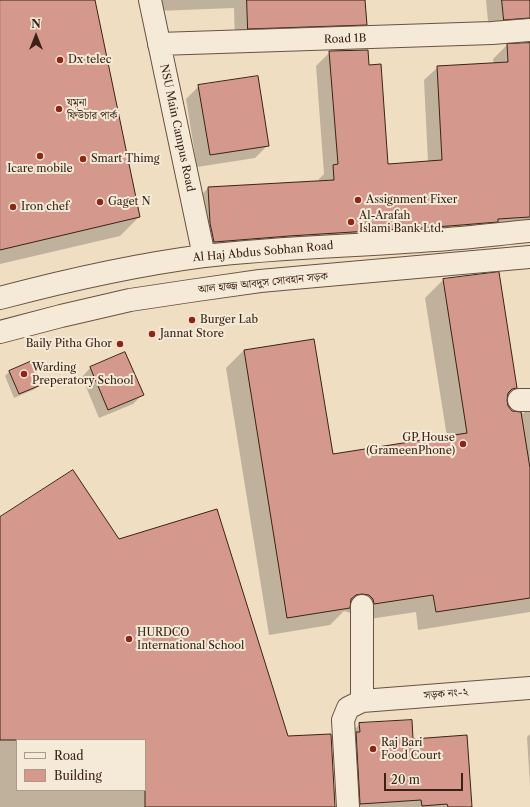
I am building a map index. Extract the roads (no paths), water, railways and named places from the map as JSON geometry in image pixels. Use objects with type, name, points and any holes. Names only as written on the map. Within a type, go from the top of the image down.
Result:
[{"type":"street","name":"NSU Main Campus Road","points":[[150,0],[204,256]]},
{"type":"street","name":"Road 1B","points":[[159,44],[422,36],[530,30]]},
{"type":"street","name":"Al Haj Abdus Sobhan Road","points":[[0,298],[60,282],[134,266],[204,256],[266,250],[434,240],[530,231]]},
{"type":"street","name":"আল হাজ্জ আবদুস সোবহান সড়ক","points":[[0,332],[130,300],[260,281],[530,258]]},
{"type":"street","points":[[348,807],[343,720],[348,708],[362,701],[362,606]]},
{"type":"street","name":"সড়ক নং-২","points":[[362,701],[530,688]]},
{"type":"place","name":"Dx telec","points":[[60,60]]},
{"type":"place","name":"যমুনা ফিউচার পার্ক","points":[[59,109]]},
{"type":"place","name":"Icare mobile","points":[[40,156]]},
{"type":"place","name":"Smart Thimg","points":[[83,159]]},
{"type":"place","name":"Assignment Fixer","points":[[358,200]]},
{"type":"place","name":"Gaget N","points":[[100,202]]},
{"type":"place","name":"Iron chef","points":[[13,207]]},
{"type":"place","name":"Al-Arafah Islami Bank Ltd.","points":[[351,222]]},
{"type":"place","name":"Burger Lab","points":[[192,320]]},
{"type":"place","name":"Jannat Store","points":[[152,334]]},
{"type":"place","name":"Baily Pitha Ghor","points":[[120,344]]},
{"type":"place","name":"Warding Preperatory School","points":[[24,374]]},
{"type":"place","name":"GP House (GrameenPhone)","points":[[463,444]]},
{"type":"place","name":"HURDCO International School","points":[[129,639]]},
{"type":"place","name":"Raj Bari Food Court","points":[[373,749]]}]
